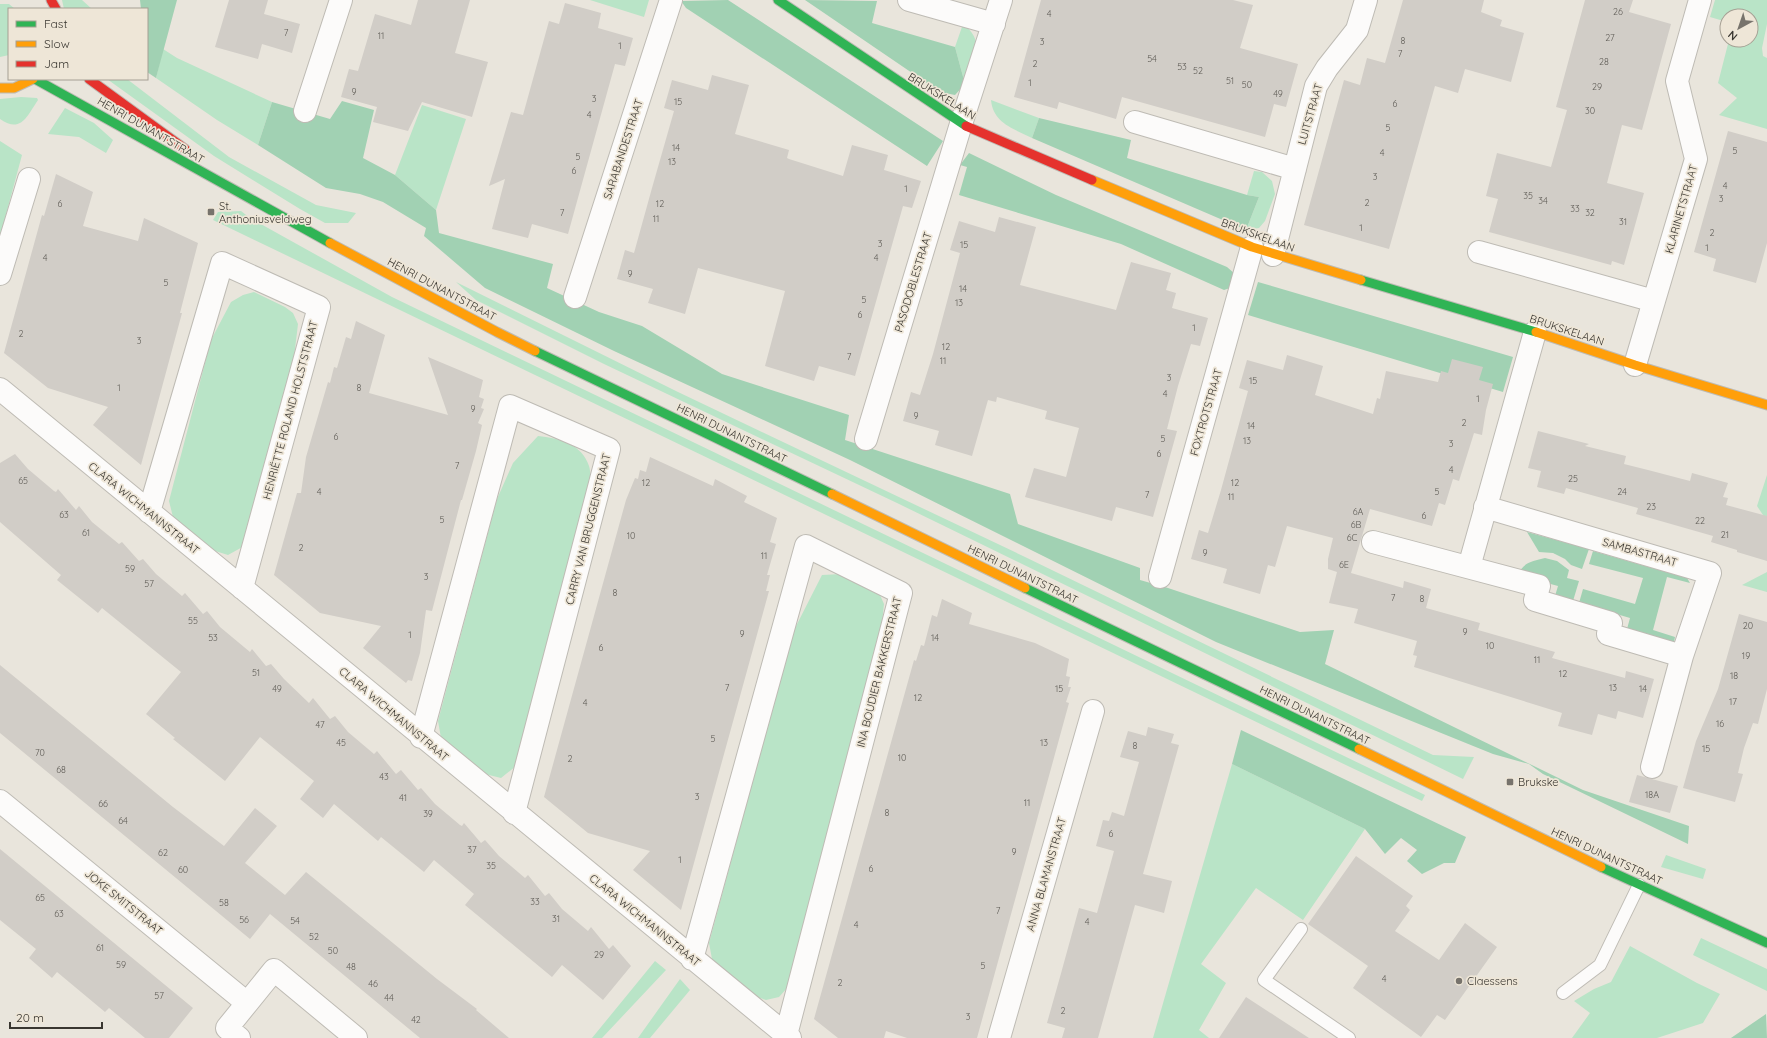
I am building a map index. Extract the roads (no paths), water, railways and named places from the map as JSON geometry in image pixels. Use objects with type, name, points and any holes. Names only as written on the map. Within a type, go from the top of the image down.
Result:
[{"type":"street","points":[[305,111],[341,0]]},
{"type":"street","name":"SARABANDESTRAAT","points":[[575,297],[671,0]]},
{"type":"street","name":"BRUKSKELAAN","points":[[778,0],[961,124],[1252,247],[1273,255],[1535,332],[1635,365],[1767,405]]},
{"type":"street","points":[[909,0],[994,24]]},
{"type":"street","name":"PASODOBLESTRAAT","points":[[866,439],[961,124],[1001,0]]},
{"type":"street","name":"LUITSTRAAT","points":[[1273,255],[1316,86],[1327,68],[1357,30],[1366,0]]},
{"type":"street","name":"KLARINETSTRAAT","points":[[1635,365],[1696,159],[1677,81],[1700,0]]},
{"type":"street","points":[[0,88],[14,88],[32,80]]},
{"type":"street","name":"HENRI DUNANTSTRAAT","points":[[36,80],[275,214],[497,332],[1639,885],[1767,943]]},
{"type":"street","name":"HENRI DUNANTSTRAAT","points":[[90,80],[192,154]]},
{"type":"street","points":[[1135,122],[1295,169]]},
{"type":"street","name":"HENRI DUNANTSTRAAT","points":[[205,163],[275,214]]},
{"type":"street","points":[[0,274],[29,179]]},
{"type":"street","name":"FOXTROTSTRAAT","points":[[1160,577],[1252,247]]},
{"type":"street","points":[[1479,252],[1654,300]]},
{"type":"street","name":"HENRIËTTE ROLAND HOLSTSTRAAT","points":[[149,512],[222,263],[319,307],[242,588]]},
{"type":"street","points":[[1469,567],[1535,332]]},
{"type":"street","name":"CLARA WICHMANNSTRAAT","points":[[0,389],[421,737],[788,1036]]},
{"type":"street","name":"CARRY VAN BRUGGENSTRAAT","points":[[421,737],[510,406],[609,450],[514,812]]},
{"type":"street","name":"SAMBASTRAAT","points":[[1485,507],[1710,573],[1682,656],[1652,767]]},
{"type":"street","points":[[1373,542],[1539,586],[1535,600],[1611,623],[1608,634],[1682,656]]},
{"type":"street","name":"INA BOUDIER BAKKERSTRAAT","points":[[692,959],[806,546],[901,593],[788,1036]]},
{"type":"street","name":"ANNA BLAMANSTRAAT","points":[[999,1038],[1093,711]]},
{"type":"street","name":"JOKE SMITSTRAAT","points":[[0,801],[247,1003]]},
{"type":"street","points":[[239,1038],[227,1028],[274,970],[356,1038]]},
{"type":"lane","points":[[1563,993],[1600,965],[1639,885]]},
{"type":"lane","points":[[1301,929],[1264,980],[1349,1038]]},
{"type":"place","name":"St. Anthoniusveldweg","points":[[211,212]]},
{"type":"place","name":"Brukske","points":[[1510,782]]},
{"type":"place","name":"Claessens","points":[[1459,981]]}]
